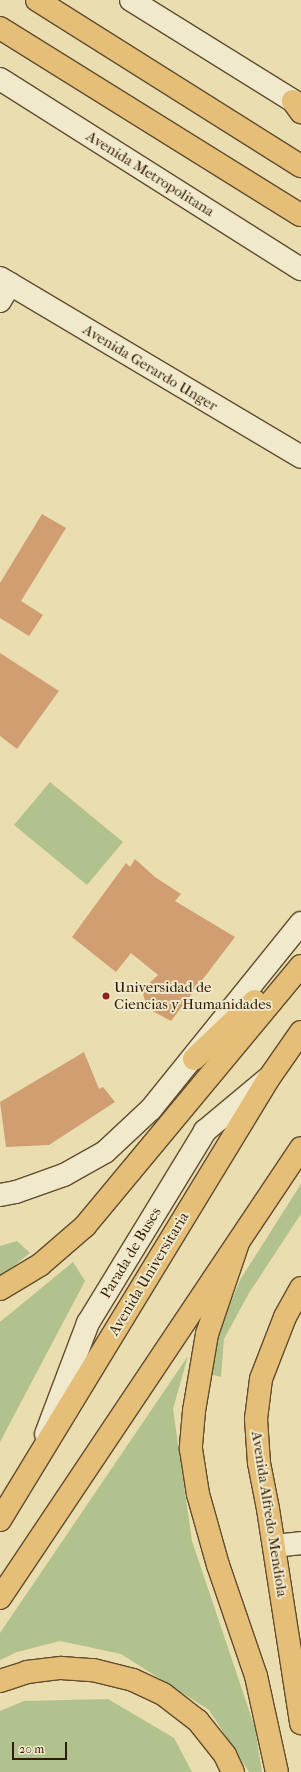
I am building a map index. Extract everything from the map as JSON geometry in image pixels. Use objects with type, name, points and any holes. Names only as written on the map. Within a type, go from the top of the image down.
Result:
[{"type":"main road","points":[[37,0],[301,166]]},
{"type":"main road","points":[[0,28],[301,215]]},
{"type":"main road","points":[[194,1059],[265,992],[301,965]]},
{"type":"main road","points":[[0,1289],[40,1265],[85,1226],[301,965]]},
{"type":"main road","name":"Avenida Universitaria","points":[[0,1520],[269,1078],[301,1032]]},
{"type":"main road","points":[[0,1598],[301,1148]]},
{"type":"main road","points":[[238,1243],[207,1334],[194,1411],[191,1449],[198,1494],[218,1565],[256,1676],[277,1772]]},
{"type":"main road","name":"Avenida Alfredo Mendiola","points":[[301,1288],[285,1317],[263,1372],[256,1419],[259,1463],[274,1546],[301,1723]]},
{"type":"main road","points":[[0,1681],[27,1672],[62,1668],[94,1670],[133,1680],[163,1694],[198,1721],[225,1755],[233,1772]]},
{"type":"street","points":[[131,0],[298,107]]},
{"type":"street","name":"Avenida Metropolitana","points":[[0,79],[301,270]]},
{"type":"street","name":"Avenida Gerardo Unger","points":[[3,288],[301,457]]},
{"type":"street","points":[[0,1195],[16,1192],[64,1175],[105,1152],[151,1109],[194,1059],[301,923]]},
{"type":"street","points":[[274,1546],[301,1543]]},
{"type":"green space","points":[[50,782],[123,842],[87,885],[14,825]]},
{"type":"green space","points":[[301,1184],[301,1214],[249,1293],[224,1339],[221,1377],[210,1374],[218,1334],[240,1280]]},
{"type":"green space","points":[[17,1241],[30,1253],[0,1277],[0,1246]]},
{"type":"green space","points":[[73,1262],[85,1281],[0,1442],[0,1322]]},
{"type":"green space","points":[[188,1356],[173,1409],[192,1541],[255,1728],[262,1772],[249,1772],[209,1710],[121,1654],[60,1641],[17,1652],[0,1660],[0,1633]]},
{"type":"green space","points":[[108,1699],[174,1738],[192,1772],[0,1772],[0,1711],[24,1701]]},
{"type":"building","points":[[42,514],[66,528],[21,601],[43,615],[29,636],[0,618],[0,583]]},
{"type":"building","points":[[0,653],[59,691],[17,749],[0,736]]},
{"type":"building","points":[[135,859],[155,877],[181,894],[175,901],[235,937],[171,1021],[147,1008],[142,990],[158,975],[131,953],[116,972],[72,937],[126,863],[130,867]]},
{"type":"building","points":[[84,1052],[99,1089],[103,1087],[115,1102],[49,1145],[6,1147],[0,1102]]},
{"type":"place","name":"Universidad de Ciencias y Humanidades","points":[[106,996]]}]
